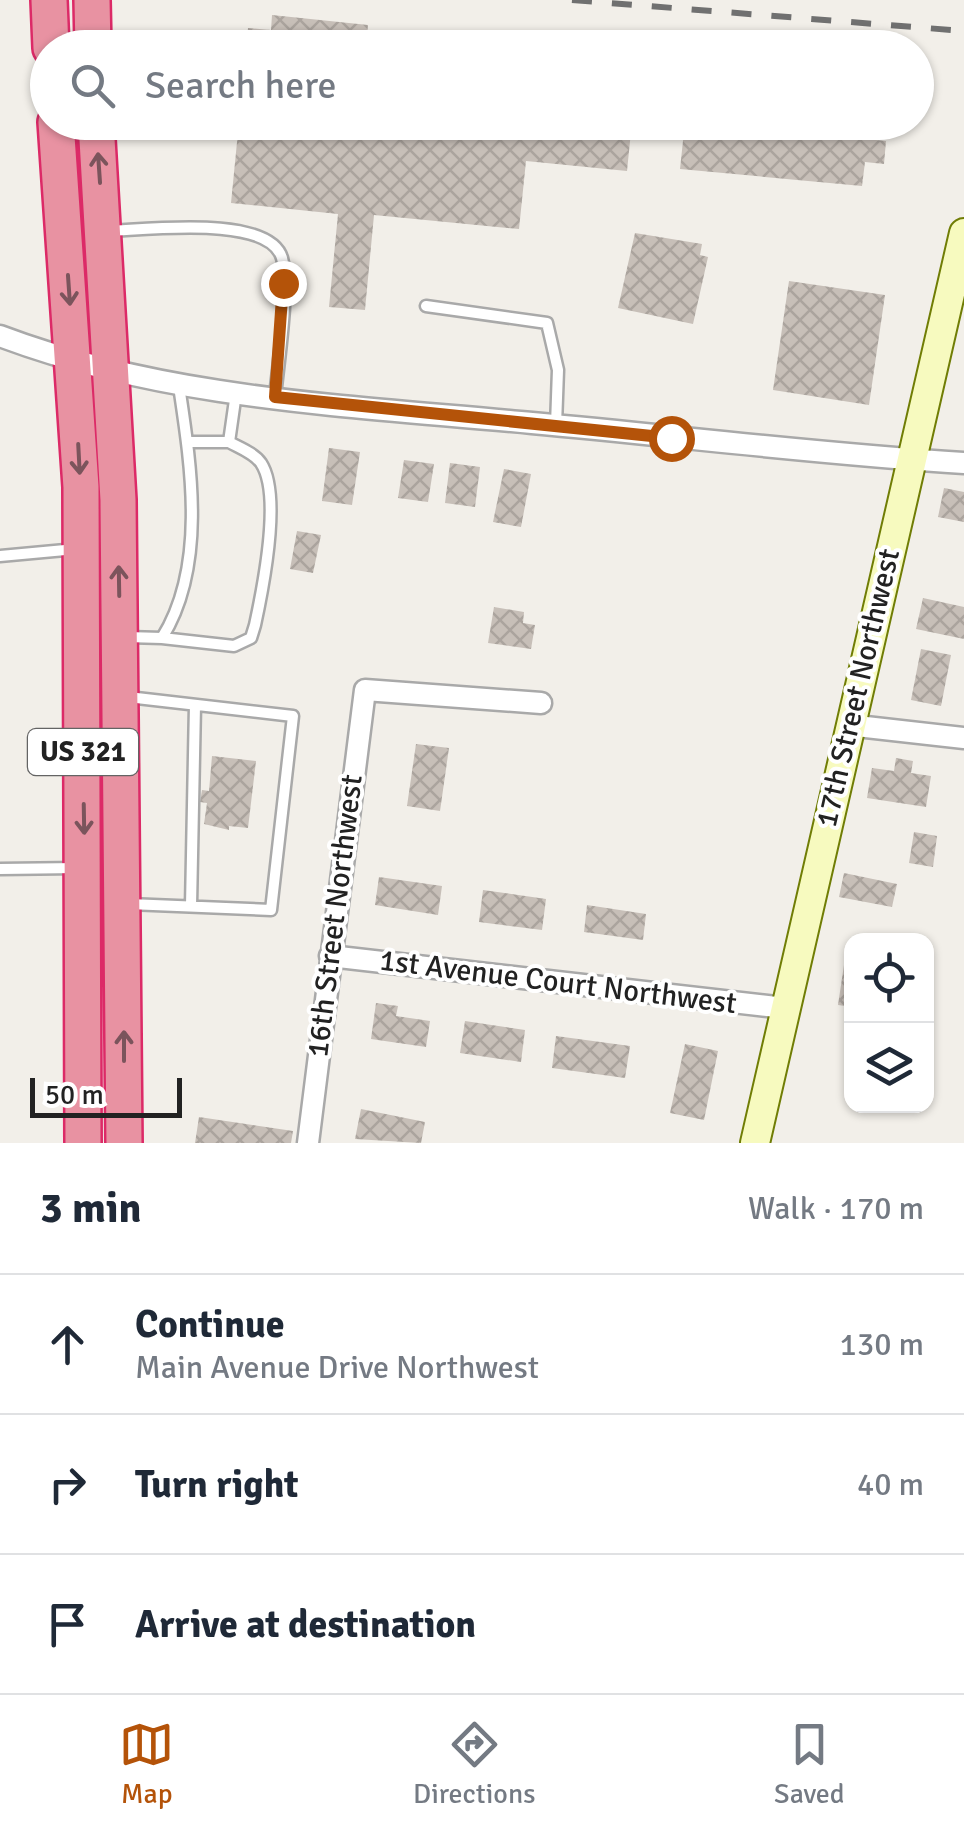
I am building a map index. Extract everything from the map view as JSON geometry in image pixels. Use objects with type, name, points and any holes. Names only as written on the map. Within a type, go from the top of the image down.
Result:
[{"type":"highway","points":[[49,0],[50,30]]},
{"type":"highway","points":[[92,0],[92,30]]},
{"type":"highway","name":"US 321","points":[[57,140],[74,362],[82,548],[83,1143]]},
{"type":"highway","name":"US 321","points":[[97,140],[112,370],[120,637],[124,1143]]},
{"type":"street","name":"17th Street Northwest","points":[[755,1143],[964,233]]},
{"type":"street","points":[[0,336],[74,362],[178,386],[964,463]]},
{"type":"street","name":"16th Street Northwest","points":[[308,1143],[365,690],[541,703]]},
{"type":"street","points":[[848,725],[964,738]]},
{"type":"street","name":"1st Avenue Court Northwest","points":[[330,956],[785,1008]]},
{"type":"lane","points":[[103,231],[220,229],[258,234],[272,243],[282,258],[283,283],[275,397]]},
{"type":"lane","points":[[426,306],[547,323],[558,370],[556,425]]},
{"type":"lane","points":[[162,638],[186,585],[191,494],[178,386]]},
{"type":"lane","points":[[229,442],[236,392]]},
{"type":"lane","points":[[120,637],[234,646],[250,638],[255,625],[268,528],[268,483],[258,458],[229,442],[187,442]]},
{"type":"lane","points":[[0,556],[82,548]]},
{"type":"lane","points":[[120,696],[293,716],[271,910],[123,903]]},
{"type":"lane","points":[[191,906],[195,704]]},
{"type":"lane","points":[[0,869],[84,868]]},
{"type":"building","points":[[272,15],[368,25],[368,30],[271,30]]},
{"type":"building","points":[[237,140],[630,140],[627,171],[526,161],[519,229],[374,215],[365,310],[329,307],[338,214],[231,203]]},
{"type":"building","points":[[683,140],[886,141],[884,164],[865,162],[862,186],[680,169]]},
{"type":"building","points":[[635,233],[702,244],[700,255],[708,257],[693,324],[618,308]]},
{"type":"building","points":[[789,281],[885,295],[869,405],[773,390]]},
{"type":"building","points":[[329,448],[360,452],[352,505],[322,501]]},
{"type":"building","points":[[404,460],[434,464],[428,502],[398,498]]},
{"type":"building","points":[[450,463],[480,467],[475,507],[445,503]]},
{"type":"building","points":[[504,469],[531,474],[521,527],[493,522]]},
{"type":"building","points":[[944,488],[964,492],[964,522],[938,517]]},
{"type":"building","points":[[297,531],[321,535],[313,573],[290,569]]},
{"type":"building","points":[[923,598],[964,607],[964,639],[916,629]]},
{"type":"building","points":[[494,607],[524,612],[523,623],[535,625],[531,649],[488,643]]},
{"type":"building","points":[[921,649],[951,655],[941,706],[911,700]]},
{"type":"building","points":[[416,744],[449,748],[440,811],[407,806]]},
{"type":"building","points":[[212,756],[256,761],[248,828],[229,826],[229,830],[204,824],[207,803],[200,802],[202,790],[209,791]]},
{"type":"building","points":[[896,758],[913,761],[911,773],[931,776],[926,807],[867,798],[872,768],[894,771]]},
{"type":"building","points":[[914,832],[937,836],[933,867],[909,863]]},
{"type":"building","points":[[844,873],[897,884],[892,907],[839,897]]},
{"type":"building","points":[[379,877],[442,886],[438,915],[375,905]]},
{"type":"building","points":[[483,890],[546,899],[542,930],[479,922]]},
{"type":"building","points":[[587,905],[646,914],[643,940],[584,932]]},
{"type":"building","points":[[844,965],[844,1006],[838,1005]]},
{"type":"building","points":[[376,1003],[398,1006],[396,1016],[430,1021],[426,1047],[371,1039]]},
{"type":"building","points":[[465,1021],[525,1030],[521,1062],[460,1053]]},
{"type":"building","points":[[556,1036],[630,1046],[625,1078],[552,1068]]},
{"type":"building","points":[[685,1044],[718,1051],[704,1120],[670,1113]]},
{"type":"building","points":[[361,1109],[425,1122],[421,1143],[355,1139]]},
{"type":"building","points":[[199,1117],[293,1131],[291,1143],[195,1143]]},
{"type":"railway","points":[[572,0],[964,31]]},
{"type":"route","points":[[283,283],[275,397],[671,438]]}]
